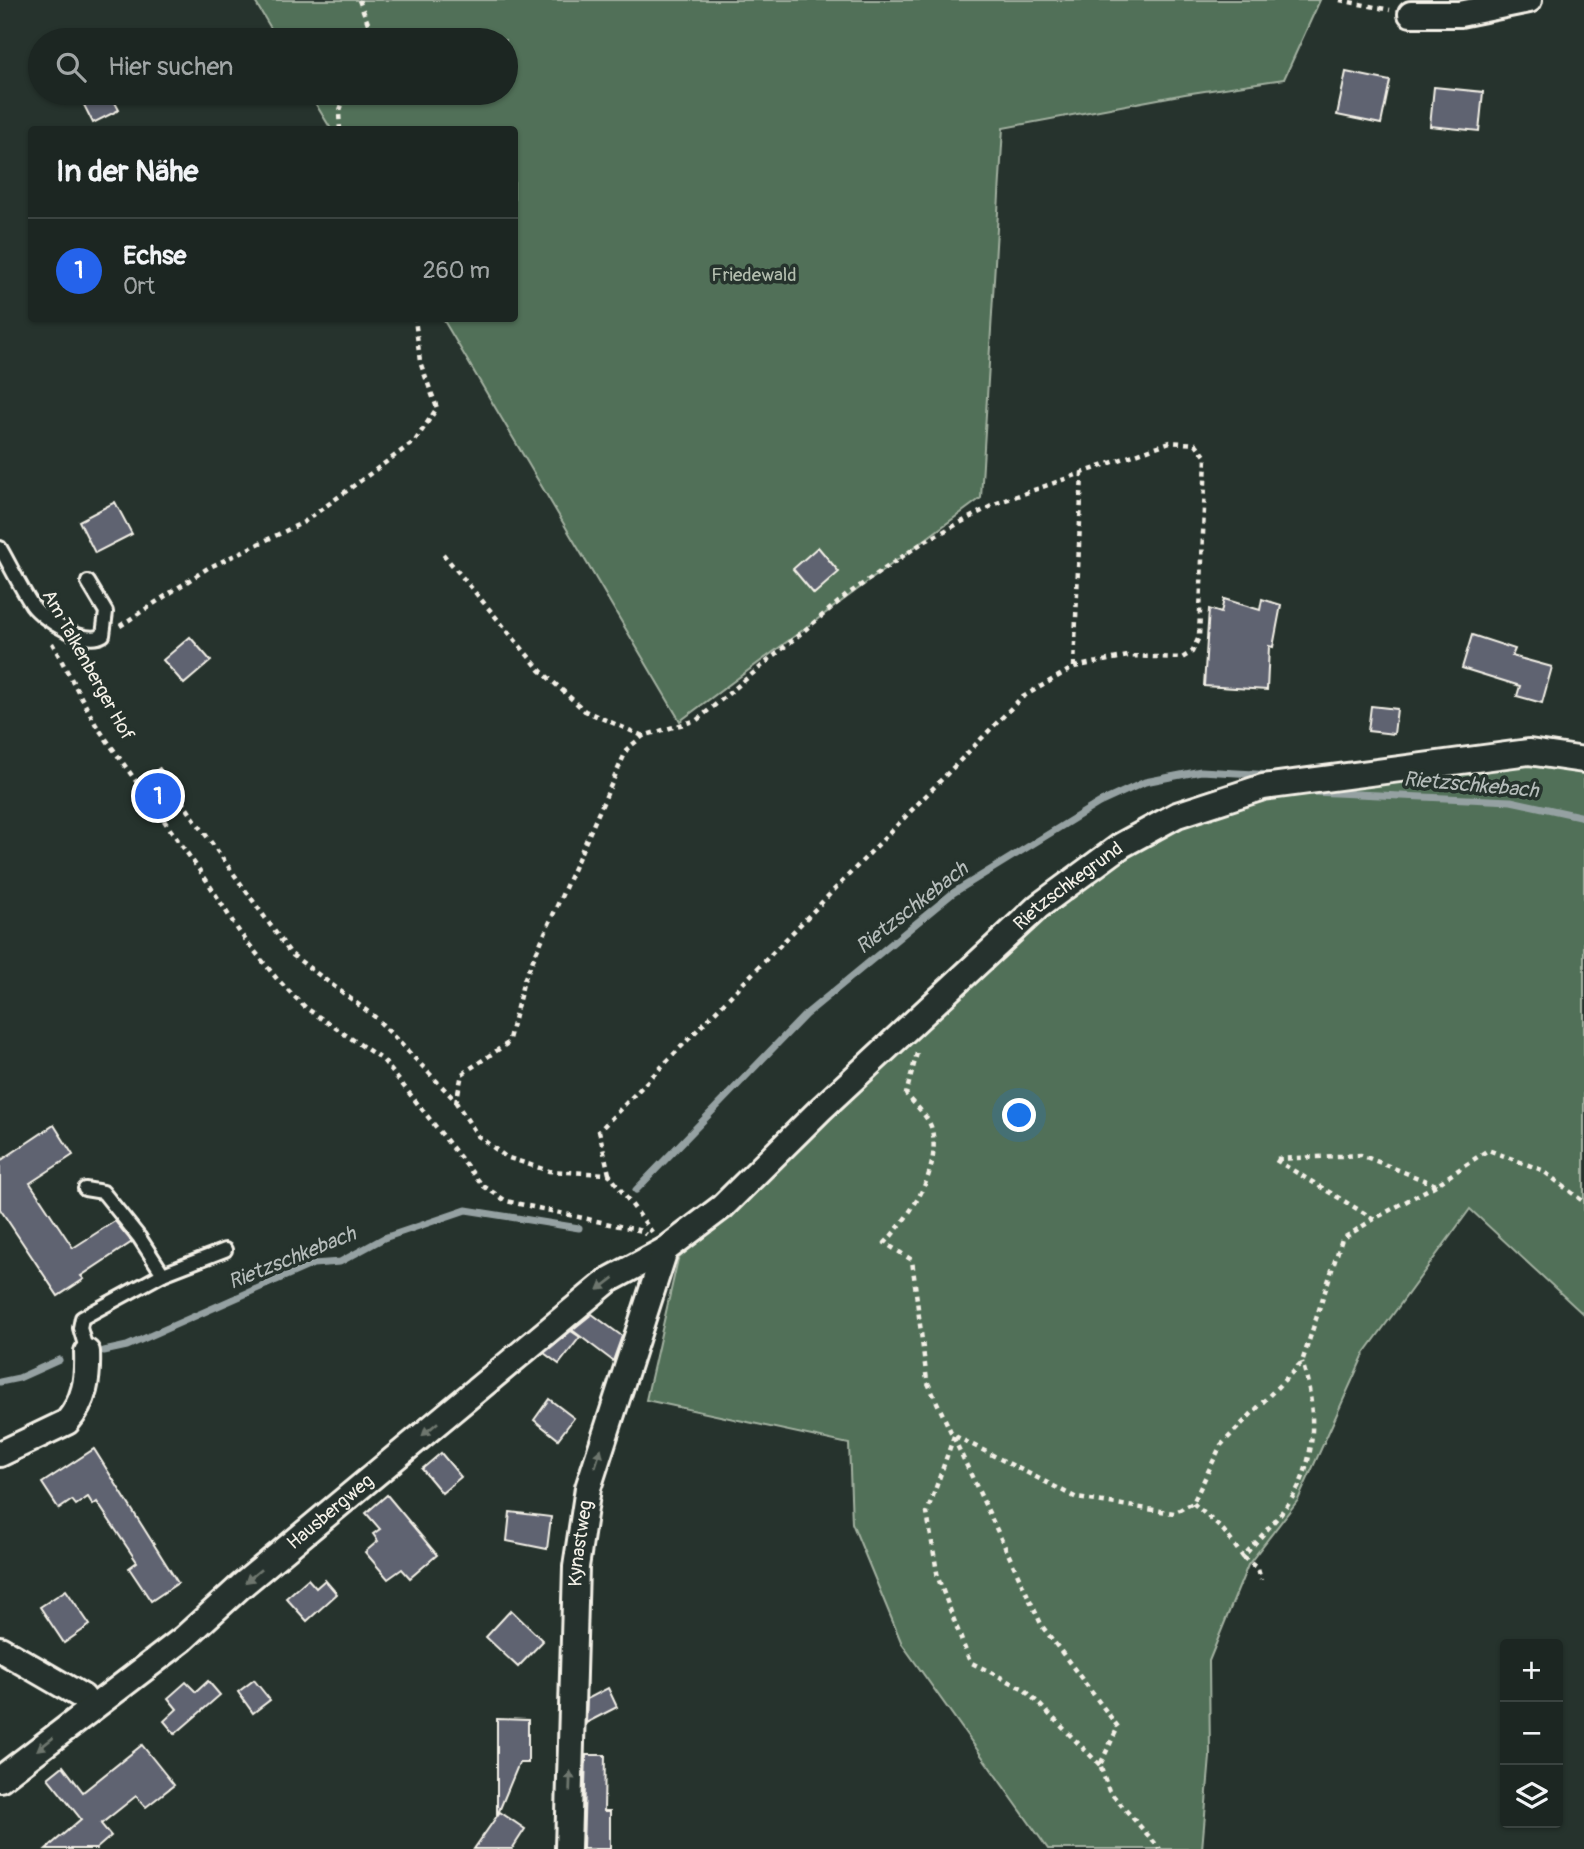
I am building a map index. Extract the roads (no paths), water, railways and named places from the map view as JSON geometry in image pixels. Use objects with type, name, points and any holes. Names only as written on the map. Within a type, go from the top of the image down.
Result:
[{"type":"street","points":[[1411,14],[1460,14],[1529,0]]},
{"type":"street","name":"Rietzschkegrund","points":[[665,1250],[722,1207],[821,1109],[1039,906],[1122,845],[1177,815],[1263,787],[1530,752],[1584,760]]},
{"type":"street","name":"Hausbergweg","points":[[0,1779],[183,1639],[241,1586],[609,1280],[665,1250]]},
{"type":"street","name":"Kynastweg","points":[[568,1849],[576,1567],[588,1488],[665,1250]]},
{"type":"street","points":[[0,1454],[67,1422],[75,1412],[88,1376],[87,1352]]},
{"type":"street","points":[[0,1649],[83,1698],[91,1709]]},
{"type":"lane","name":"Am Talkenberger Hof","points":[[0,548],[34,608],[65,630],[85,639],[97,639],[103,635],[106,612],[88,582]]},
{"type":"lane","points":[[85,1189],[103,1192],[139,1237],[163,1274]]},
{"type":"lane","points":[[87,1352],[80,1328],[82,1318],[163,1274],[225,1250]]},
{"type":"waterway","name":"Rietzschkebach","points":[[636,1190],[805,1015],[953,893],[1099,803],[1145,782],[1201,771],[1273,775]]},
{"type":"waterway","name":"Rietzschkebach","points":[[1313,792],[1511,801],[1584,817]]},
{"type":"waterway","name":"Rietzschkebach","points":[[104,1351],[127,1346],[313,1264],[340,1262],[384,1238],[466,1210],[579,1228]]},
{"type":"waterway","name":"Rietzschkebach","points":[[0,1382],[19,1378],[59,1360]]},
{"type":"place","name":"Echse","points":[[158,796]]},
{"type":"park label","name":"Friedewald","points":[[754,275]]}]
